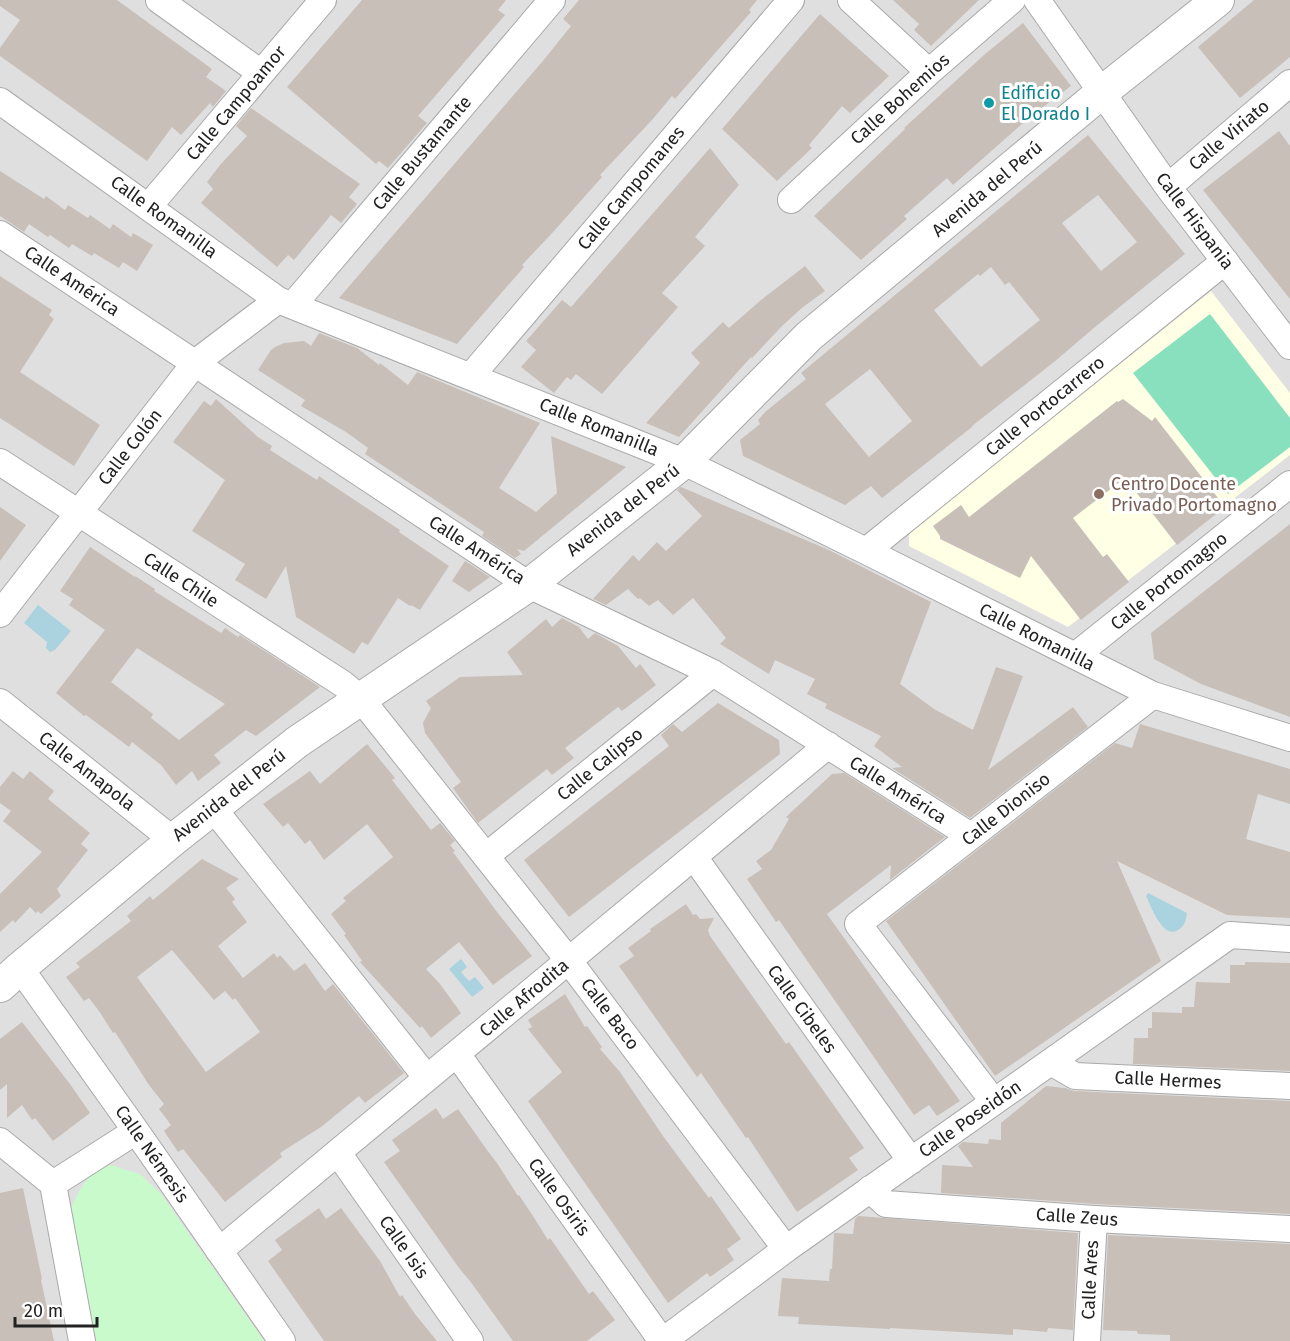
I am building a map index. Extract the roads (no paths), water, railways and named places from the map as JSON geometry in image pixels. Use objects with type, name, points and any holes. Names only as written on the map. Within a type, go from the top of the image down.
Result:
[{"type":"street","points":[[159,0],[261,74]]},
{"type":"street","name":"Calle Campoamor","points":[[148,206],[323,0]]},
{"type":"street","name":"Calle Bustamante","points":[[285,302],[552,0]]},
{"type":"street","name":"Calle Campomanes","points":[[471,376],[791,0]]},
{"type":"street","points":[[851,0],[929,72]]},
{"type":"street","name":"Calle Bohemios","points":[[791,200],[929,72],[1012,0]]},
{"type":"street","name":"Calle Hispania","points":[[1037,0],[1168,187],[1290,346]]},
{"type":"street","name":"Avenida del Perú","points":[[10,977],[173,840],[297,742],[529,585],[684,462],[809,336],[1101,93],[1218,0]]},
{"type":"street","name":"Calle Viriato","points":[[1168,187],[1286,95]]},
{"type":"street","name":"Calle Romanilla","points":[[0,101],[285,302],[684,462],[1153,694],[1290,738]]},
{"type":"street","name":"Calle América","points":[[0,234],[529,585],[713,673],[971,836]]},
{"type":"street","name":"Calle Portocarrero","points":[[866,551],[1225,261]]},
{"type":"street","name":"Calle Colón","points":[[0,614],[195,363],[285,302]]},
{"type":"street","name":"Calle Chile","points":[[0,462],[343,684],[361,699]]},
{"type":"street","name":"Calle Portomagno","points":[[1075,656],[1290,484]]},
{"type":"street","name":"Calle Calipso","points":[[486,856],[713,673]]},
{"type":"street","name":"Calle Dioniso","points":[[994,1102],[858,924],[1153,694]]},
{"type":"street","name":"Calle Baco","points":[[361,699],[569,961],[786,1249]]},
{"type":"street","name":"Calle Amapola","points":[[0,702],[173,840]]},
{"type":"street","name":"Calle Afrodita","points":[[219,1251],[828,745]]},
{"type":"street","points":[[213,808],[427,1078]]},
{"type":"street","name":"Calle Cibeles","points":[[694,857],[911,1161]]},
{"type":"street","name":"Calle Poseidón","points":[[662,1341],[786,1249],[1230,935],[1290,939]]},
{"type":"street","name":"Calle Némesis","points":[[10,977],[136,1131],[282,1341]]},
{"type":"street","name":"Calle Osiris","points":[[457,1054],[662,1341]]},
{"type":"street","name":"Calle Hermes","points":[[1051,1062],[1075,1076],[1290,1086]]},
{"type":"street","points":[[53,1184],[136,1131]]},
{"type":"street","points":[[0,1141],[53,1184],[82,1341]]},
{"type":"street","name":"Calle Isis","points":[[338,1153],[470,1341]]},
{"type":"street","name":"Calle Zeus","points":[[870,1189],[886,1204],[1094,1219],[1290,1229]]},
{"type":"street","name":"Calle Ares","points":[[1087,1341],[1094,1219]]},
{"type":"water","points":[[38,605],[71,631],[55,650],[50,652],[46,648],[47,642],[24,623]]},
{"type":"water","points":[[1148,893],[1187,913],[1182,927],[1173,932],[1163,926],[1154,914],[1146,896]]},
{"type":"water","points":[[461,959],[467,967],[461,972],[469,981],[475,977],[484,988],[472,997],[449,969]]},
{"type":"place","name":"Edificio El Dorado I","points":[[989,103]]},
{"type":"place","name":"Centro Docente Privado Portomagno","points":[[1099,494]]}]
